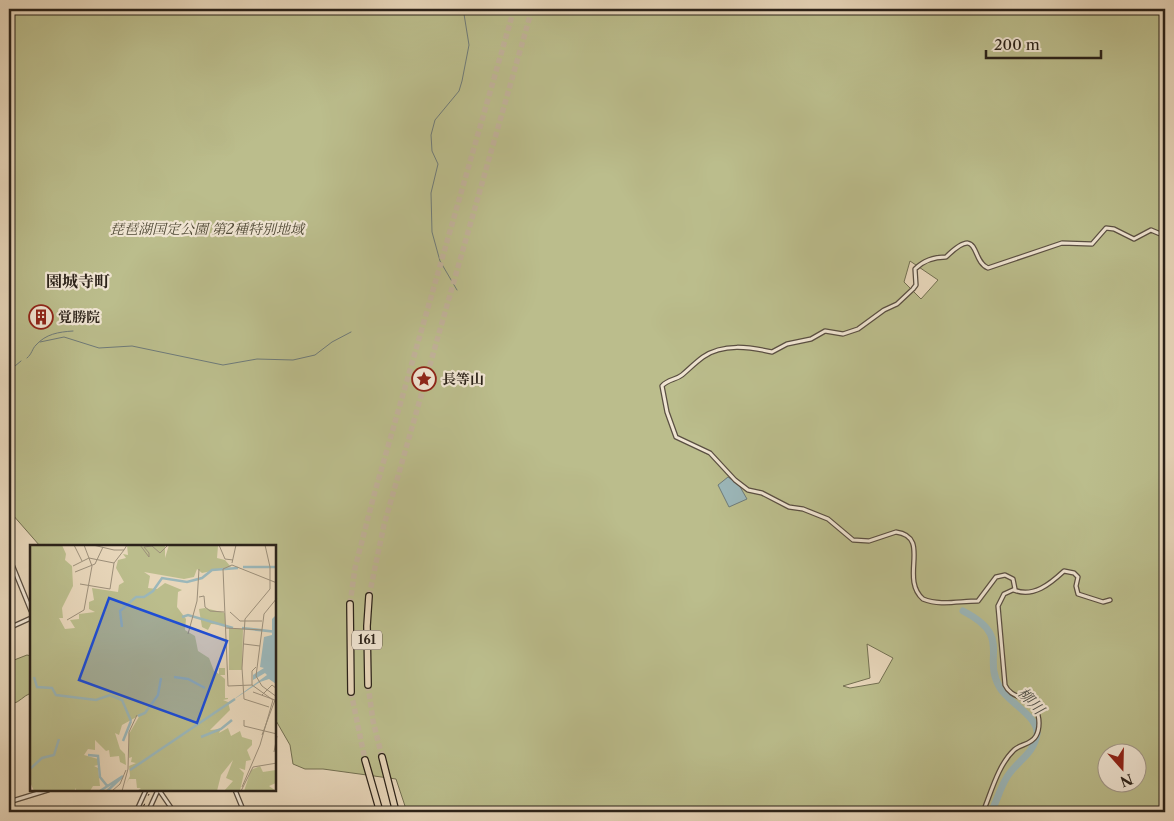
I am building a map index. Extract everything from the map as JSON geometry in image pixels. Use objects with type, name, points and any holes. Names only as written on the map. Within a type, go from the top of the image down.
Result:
[{"type":"highway","name":"161","points":[[368,685],[366,634],[369,596]]},
{"type":"highway","name":"161","points":[[350,604],[350,692]]},
{"type":"highway","points":[[382,757],[396,812]]},
{"type":"highway","points":[[365,760],[380,812]]},
{"type":"street","points":[[1014,590],[1013,579],[1002,575],[993,579],[978,601],[955,601],[940,604],[923,599],[916,591],[912,579],[915,550],[908,537],[896,532],[869,541],[853,540],[828,519],[803,509],[789,507],[762,493],[748,490],[735,480],[710,453],[676,437],[667,412],[662,386],[665,382],[681,376],[704,357],[714,352],[747,346],[772,352],[787,344],[812,339],[824,331],[843,334],[854,332],[884,310],[897,304],[913,289],[916,285],[914,271],[920,264],[933,258],[946,257],[960,244],[967,243],[973,247],[984,266],[988,268],[1062,243],[1092,244],[1106,228],[1134,238],[1151,230],[1165,236]]},
{"type":"street","points":[[9,557],[30,609]]},
{"type":"street","points":[[983,812],[997,779],[1012,752],[1032,741],[1039,726],[1037,711],[1031,702],[1010,692],[1005,685],[998,606],[1004,594],[1014,590],[1023,594],[1049,585],[1064,571],[1074,573],[1078,577],[1076,586],[1078,594],[1103,602],[1110,600]]},
{"type":"street","points":[[9,628],[30,618]]},
{"type":"street","points":[[9,802],[45,791]]},
{"type":"street","points":[[136,812],[146,791]]},
{"type":"street","points":[[148,812],[158,791]]},
{"type":"street","points":[[159,791],[174,812]]},
{"type":"street","points":[[235,791],[244,812]]},
{"type":"green space","name":"琵琶湖国定公園 第2種特別地域","points":[[9,9],[1165,9],[1165,812],[407,812],[396,779],[323,769],[305,769],[293,764],[290,745],[276,721],[276,545],[39,545],[9,513]],"holes":[[[910,261],[938,280],[921,299],[904,282]],[[867,644],[893,658],[879,683],[850,688],[843,686],[870,678]]]},
{"type":"green space","points":[[27,655],[30,656],[30,694],[12,704],[9,699],[9,662]]},
{"type":"water","points":[[728,477],[739,485],[747,499],[729,507],[718,485]]},
{"type":"waterway","points":[[457,290],[440,261],[432,232],[431,193],[438,164],[432,151],[431,135],[435,120],[459,91],[462,81],[469,45],[464,14],[465,9]]},
{"type":"waterway","points":[[27,358],[44,338],[57,333],[73,331]]},
{"type":"waterway","points":[[40,342],[64,337],[99,348],[132,346],[223,365],[257,359],[293,360],[315,355],[332,342],[351,332]]},
{"type":"waterway","points":[[9,371],[21,361]]},
{"type":"waterway","name":"柳川","points":[[963,611],[978,620],[988,630],[994,647],[993,666],[995,677],[1000,688],[1033,722],[1037,734],[1029,752],[1007,777],[991,812]]},
{"type":"tunnel","points":[[350,604],[355,568],[374,495],[514,9]]},
{"type":"tunnel","points":[[369,596],[384,525],[532,9]]},
{"type":"tunnel","points":[[368,685],[373,721],[382,757]]},
{"type":"tunnel","points":[[351,692],[365,760]]},
{"type":"railway","points":[[141,812],[149,794]]},
{"type":"place","name":"覚勝院","points":[[41,317]]},
{"type":"place","name":"長等山","points":[[424,379]]},
{"type":"district","name":"園城寺町","points":[[78,281]]}]
